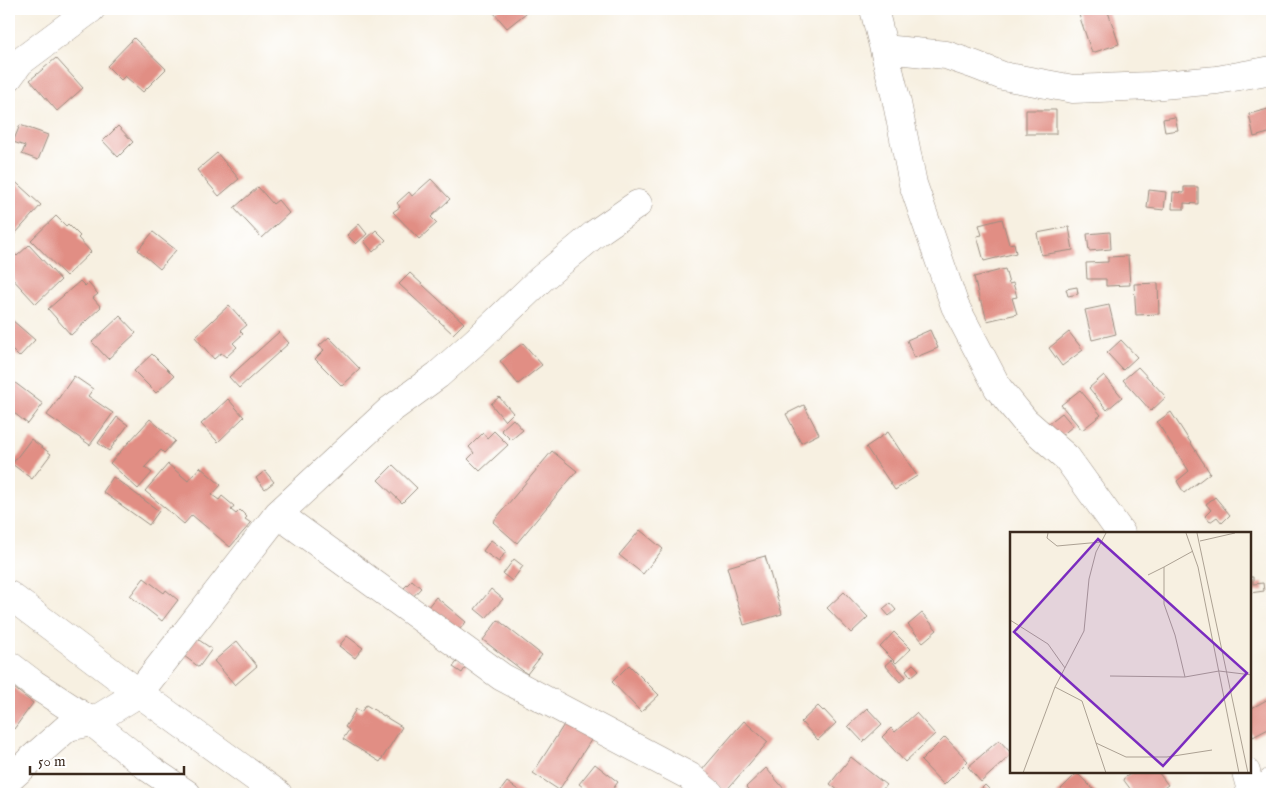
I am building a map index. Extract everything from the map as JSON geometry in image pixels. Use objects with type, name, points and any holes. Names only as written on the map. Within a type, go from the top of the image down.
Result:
[{"type":"street","points":[[9,76],[20,62],[91,9]]},
{"type":"street","points":[[874,9],[896,98],[913,184],[955,306],[998,388],[1025,421],[1067,458],[1120,532]]},
{"type":"street","points":[[884,49],[946,55],[1003,76],[1073,89],[1151,86],[1217,80],[1272,70]]},
{"type":"street","points":[[9,779],[68,727],[92,722],[139,692],[278,514],[390,410],[438,375],[541,279],[596,233],[638,204]]},
{"type":"street","points":[[278,514],[502,677],[689,776],[710,794]]},
{"type":"street","points":[[9,595],[278,794]]},
{"type":"street","points":[[9,665],[34,684],[92,722],[150,769],[187,794]]},
{"type":"street","points":[[1246,773],[1252,794]]},
{"type":"street","points":[[1259,794],[1272,782]]},
{"type":"building","points":[[499,9],[523,9],[526,13],[507,28],[494,13]]},
{"type":"building","points":[[1077,9],[1107,9],[1119,44],[1092,53]]},
{"type":"building","points":[[134,38],[166,69],[143,92],[125,76],[121,80],[107,66]]},
{"type":"building","points":[[56,58],[83,88],[57,111],[30,80]]},
{"type":"building","points":[[1272,108],[1272,132],[1254,137],[1249,114]]},
{"type":"building","points":[[1026,110],[1056,110],[1056,134],[1026,134]]},
{"type":"building","points":[[1175,117],[1178,130],[1165,132],[1163,119]]},
{"type":"building","points":[[20,125],[48,135],[38,160],[22,154],[25,146],[13,142]]},
{"type":"building","points":[[118,126],[133,142],[118,157],[103,141]]},
{"type":"building","points":[[217,153],[239,179],[219,196],[197,170]]},
{"type":"building","points":[[9,176],[41,205],[15,234],[9,229]]},
{"type":"building","points":[[431,179],[450,199],[431,217],[437,223],[419,239],[393,212],[400,207],[397,203],[409,192],[412,196]]},
{"type":"building","points":[[258,187],[273,204],[278,200],[289,213],[262,238],[234,208]]},
{"type":"building","points":[[1184,187],[1198,187],[1198,204],[1184,203],[1184,209],[1172,209],[1173,192],[1184,193]]},
{"type":"building","points":[[1149,190],[1166,192],[1164,210],[1147,208]]},
{"type":"building","points":[[56,216],[66,226],[68,224],[80,236],[78,238],[91,252],[66,276],[31,240]]},
{"type":"building","points":[[1002,219],[1009,244],[1014,243],[1016,253],[984,261],[977,236],[982,235],[979,225]]},
{"type":"building","points":[[359,224],[367,234],[356,244],[347,235]]},
{"type":"building","points":[[1069,227],[1073,250],[1041,255],[1037,233]]},
{"type":"building","points":[[376,230],[386,240],[373,252],[364,241]]},
{"type":"building","points":[[153,232],[176,250],[160,269],[138,250]]},
{"type":"building","points":[[1110,232],[1111,249],[1089,251],[1087,234]]},
{"type":"building","points":[[29,245],[61,280],[36,304],[9,275],[9,260],[15,254],[17,256]]},
{"type":"building","points":[[1128,256],[1130,285],[1106,286],[1106,279],[1087,279],[1086,263],[1108,262],[1108,257]]},
{"type":"building","points":[[1005,269],[1009,284],[1013,283],[1017,297],[1012,298],[1017,314],[987,321],[974,277]]},
{"type":"building","points":[[410,273],[464,323],[453,334],[399,284]]},
{"type":"building","points":[[80,281],[85,286],[88,283],[98,294],[93,298],[101,307],[71,335],[48,309]]},
{"type":"building","points":[[1158,283],[1159,314],[1136,315],[1134,284]]},
{"type":"building","points":[[1077,287],[1078,294],[1068,296],[1066,289]]},
{"type":"building","points":[[229,305],[247,325],[240,331],[243,334],[233,343],[237,347],[226,357],[221,353],[214,359],[195,337]]},
{"type":"building","points":[[1109,305],[1116,334],[1092,340],[1085,310]]},
{"type":"building","points":[[120,316],[136,333],[108,359],[92,342]]},
{"type":"building","points":[[12,320],[35,340],[19,357],[9,347],[9,323]]},
{"type":"building","points":[[930,330],[938,348],[914,358],[907,340]]},
{"type":"building","points":[[279,332],[289,343],[239,388],[229,377]]},
{"type":"building","points":[[1069,332],[1083,350],[1062,366],[1049,348]]},
{"type":"building","points":[[329,337],[360,369],[342,386],[315,359],[324,350],[319,346]]},
{"type":"building","points":[[1121,340],[1137,357],[1123,370],[1107,353]]},
{"type":"building","points":[[523,343],[542,365],[518,384],[500,361]]},
{"type":"building","points":[[152,354],[174,376],[156,393],[134,371]]},
{"type":"building","points":[[1138,367],[1166,397],[1151,411],[1123,380]]},
{"type":"building","points":[[1104,375],[1122,397],[1107,410],[1089,388]]},
{"type":"building","points":[[74,376],[93,389],[88,396],[113,413],[90,445],[47,415]]},
{"type":"building","points":[[14,382],[43,404],[28,424],[9,409],[9,388]]},
{"type":"building","points":[[1080,390],[1101,415],[1082,430],[1061,405]]},
{"type":"building","points":[[499,397],[513,413],[505,421],[491,404]]},
{"type":"building","points":[[228,399],[244,417],[218,442],[201,424]]},
{"type":"building","points":[[804,405],[819,434],[801,443],[786,414]]},
{"type":"building","points":[[1171,412],[1210,473],[1184,493],[1177,481],[1189,471],[1157,422]]},
{"type":"building","points":[[1062,413],[1073,426],[1055,441],[1044,427]]},
{"type":"building","points":[[117,417],[128,425],[109,451],[98,443]]},
{"type":"building","points":[[150,419],[175,441],[164,453],[161,450],[145,467],[152,473],[138,489],[110,463]]},
{"type":"building","points":[[513,419],[523,430],[511,440],[501,430]]},
{"type":"building","points":[[494,431],[508,445],[480,471],[468,459],[474,453],[469,447],[483,433],[487,438]]},
{"type":"building","points":[[888,432],[917,476],[895,490],[866,447]]},
{"type":"building","points":[[31,439],[51,454],[32,479],[12,464]]},
{"type":"building","points":[[552,451],[577,471],[517,543],[493,522]]},
{"type":"building","points":[[168,464],[188,481],[200,467],[221,485],[212,495],[219,500],[222,496],[234,506],[231,510],[236,514],[240,510],[247,517],[245,519],[251,523],[230,547],[192,515],[184,524],[145,491]]},
{"type":"building","points":[[393,465],[417,488],[402,503],[378,480]]},
{"type":"building","points":[[265,471],[274,482],[265,489],[256,478]]},
{"type":"building","points":[[113,477],[159,511],[149,525],[103,492]]},
{"type":"building","points":[[1215,497],[1230,515],[1222,523],[1217,517],[1210,522],[1205,516],[1211,510],[1206,504]]},
{"type":"building","points":[[640,530],[663,549],[643,574],[619,555]]},
{"type":"building","points":[[491,540],[506,551],[499,562],[483,551]]},
{"type":"building","points":[[765,556],[782,614],[744,625],[727,567]]},
{"type":"building","points":[[514,559],[523,566],[512,581],[503,574]]},
{"type":"building","points":[[1251,577],[1253,577],[1253,584],[1263,583],[1264,591],[1251,593]]},
{"type":"building","points":[[144,578],[164,593],[166,590],[178,600],[162,621],[130,596]]},
{"type":"building","points":[[412,580],[421,588],[410,600],[401,591]]},
{"type":"building","points":[[491,589],[503,599],[486,618],[475,609]]},
{"type":"building","points":[[844,592],[868,617],[851,633],[827,608]]},
{"type":"building","points":[[436,597],[466,622],[452,638],[422,614]]},
{"type":"building","points":[[890,603],[896,610],[889,616],[883,609]]},
{"type":"building","points":[[922,613],[937,630],[923,642],[908,625]]},
{"type":"building","points":[[498,620],[542,655],[527,674],[483,640]]},
{"type":"building","points":[[894,632],[911,649],[896,663],[880,647]]},
{"type":"building","points":[[347,636],[363,648],[355,658],[339,646]]},
{"type":"building","points":[[196,638],[212,649],[199,667],[184,656]]},
{"type":"building","points":[[237,641],[257,666],[235,685],[214,661]]},
{"type":"building","points":[[459,659],[467,665],[462,673],[453,667]]},
{"type":"building","points":[[891,660],[906,677],[900,682],[885,665]]},
{"type":"building","points":[[913,664],[919,670],[911,677],[906,670]]},
{"type":"building","points":[[629,665],[659,695],[641,712],[612,682]]},
{"type":"building","points":[[9,684],[33,703],[14,729],[9,725]]},
{"type":"building","points":[[1272,697],[1272,727],[1253,737],[1251,733],[1251,708]]},
{"type":"building","points":[[366,705],[402,727],[380,762],[343,739],[349,730],[345,727],[356,709],[361,712]]},
{"type":"building","points":[[818,706],[836,723],[818,740],[801,722]]},
{"type":"building","points":[[867,708],[882,724],[863,742],[848,726]]},
{"type":"building","points":[[916,713],[935,734],[905,762],[882,737],[891,728],[895,732]]},
{"type":"building","points":[[567,720],[593,737],[559,790],[533,773]]},
{"type":"building","points":[[744,721],[768,742],[725,792],[701,771]]},
{"type":"building","points":[[945,737],[968,761],[944,785],[921,761]]},
{"type":"building","points":[[999,740],[1010,752],[1010,756],[981,782],[968,767]]},
{"type":"building","points":[[851,757],[886,785],[879,794],[843,794],[830,784]]},
{"type":"building","points":[[595,764],[618,782],[609,794],[592,794],[579,784]]},
{"type":"building","points":[[766,768],[785,790],[780,794],[752,794],[746,787]]},
{"type":"building","points":[[1077,773],[1098,794],[1056,794]]},
{"type":"building","points":[[1132,773],[1159,773],[1168,785],[1155,794],[1134,794],[1123,779]]},
{"type":"building","points":[[507,782],[524,794],[498,794]]},
{"type":"building","points":[[985,785],[994,794],[976,794]]}]
